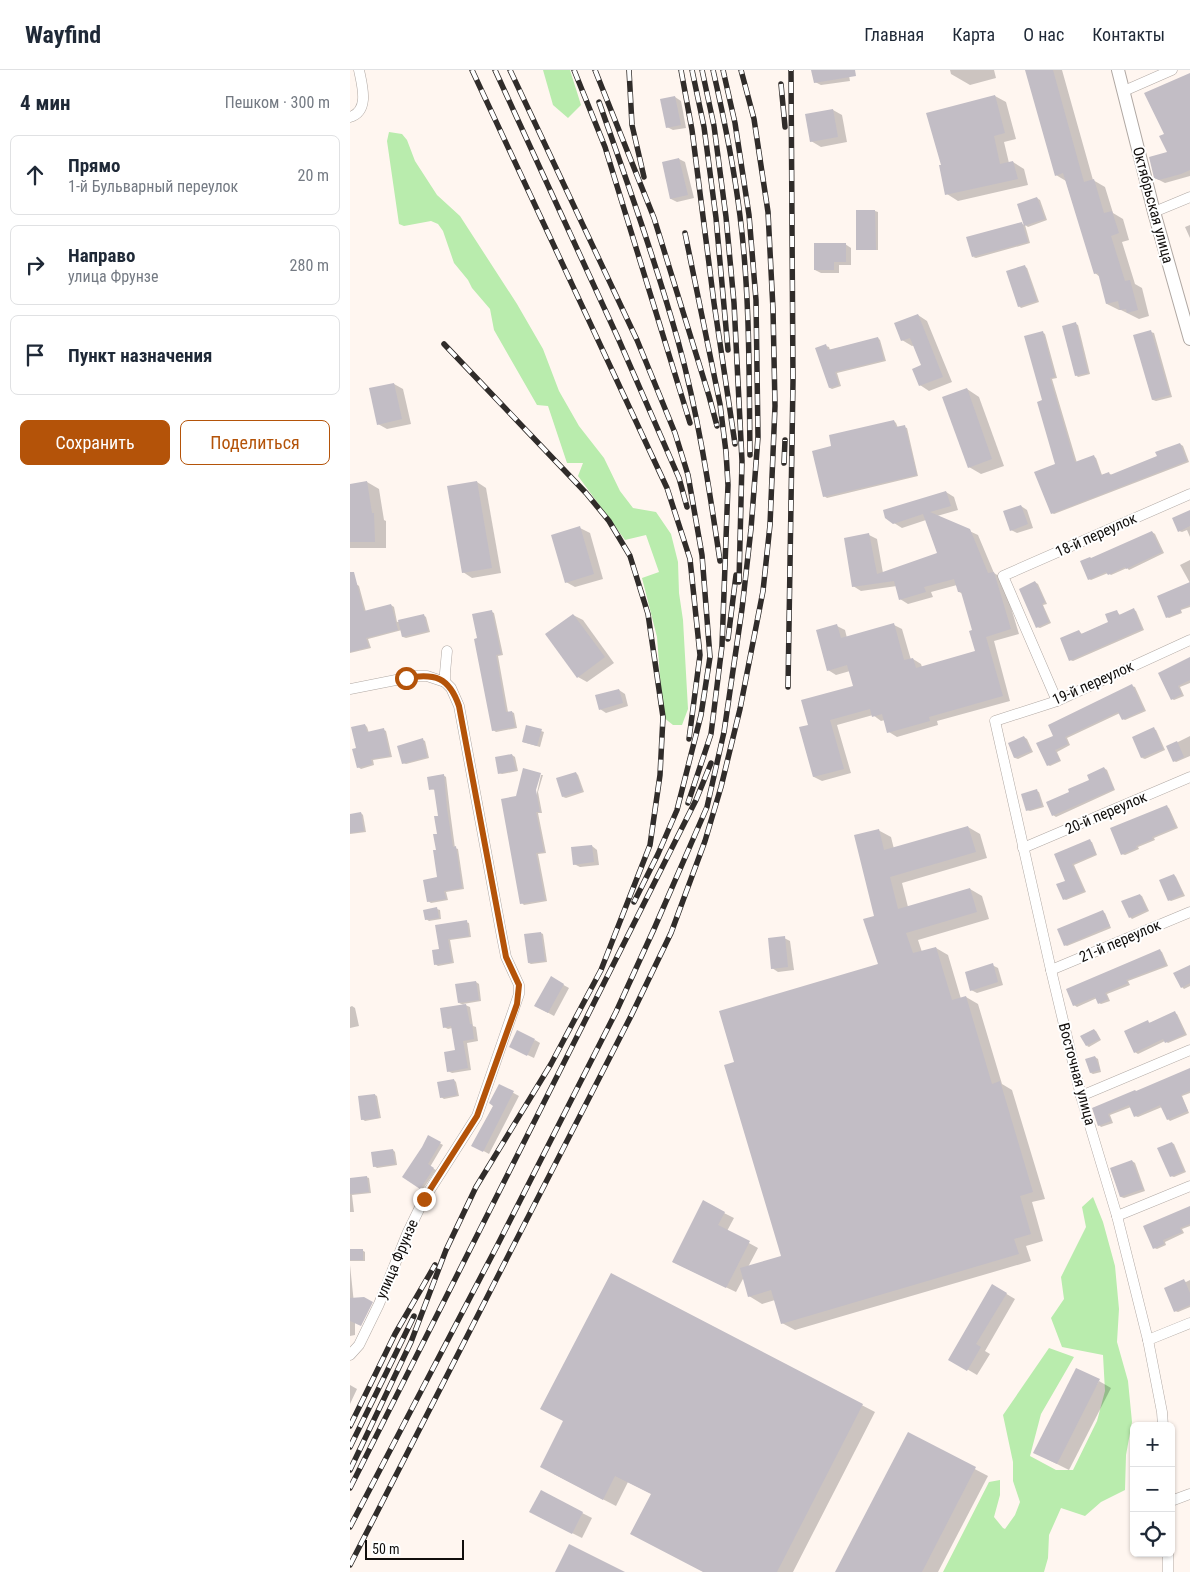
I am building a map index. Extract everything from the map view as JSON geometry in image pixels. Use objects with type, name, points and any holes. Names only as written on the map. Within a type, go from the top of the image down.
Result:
[{"type":"street","points":[[350,117],[361,109],[364,96],[360,70]]},
{"type":"street","name":"Октябрьская улица","points":[[1118,70],[1154,212],[1190,339]]},
{"type":"street","points":[[1124,91],[1172,70]]},
{"type":"street","points":[[1154,212],[1190,197]]},
{"type":"street","name":"18-й переулок","points":[[1057,701],[1003,576],[1190,494]]},
{"type":"street","name":"19-й переулок","points":[[995,721],[1057,701],[1190,640]]},
{"type":"street","points":[[350,689],[416,676],[427,676],[445,682],[447,651]]},
{"type":"street","name":"улица Фрунзе","points":[[350,1355],[359,1345],[379,1304],[420,1205],[477,1116],[519,994],[519,985],[506,957],[459,706],[451,688],[445,682]]},
{"type":"street","name":"Восточная улица","points":[[995,721],[1081,1096],[1117,1216],[1148,1340],[1163,1422]]},
{"type":"street","name":"20-й переулок","points":[[1023,848],[1190,777]]},
{"type":"street","name":"21-й переулок","points":[[1051,970],[1190,912]]},
{"type":"street","points":[[1081,1096],[1190,1050]]},
{"type":"street","points":[[1117,1216],[1190,1186]]},
{"type":"street","points":[[1148,1340],[1190,1323]]},
{"type":"street","points":[[1175,1500],[1190,1494]]},
{"type":"street","points":[[1168,1557],[1168,1572]]},
{"type":"green space","points":[[543,70],[570,70],[581,105],[568,118],[553,105]]},
{"type":"green space","points":[[389,132],[402,134],[407,140],[415,161],[437,195],[460,216],[517,304],[543,349],[559,391],[579,426],[604,458],[620,491],[633,508],[656,512],[671,534],[678,562],[679,593],[683,620],[688,709],[682,725],[673,725],[663,717],[657,637],[642,578],[659,572],[646,535],[625,540],[578,476],[583,463],[567,463],[548,406],[537,405],[494,330],[490,309],[454,263],[443,231],[438,224],[431,221],[404,226],[399,224],[387,141]]},
{"type":"green space","points":[[1093,1197],[1103,1222],[1115,1266],[1119,1309],[1117,1342],[1128,1381],[1132,1422],[1130,1422],[1126,1455],[1125,1490],[1101,1502],[1085,1516],[1061,1508],[1049,1535],[1048,1558],[1044,1572],[943,1572],[989,1482],[1000,1480],[1000,1495],[994,1517],[1005,1529],[1015,1515],[1020,1502],[1013,1481],[1013,1462],[1003,1415],[1049,1348],[1074,1357],[1041,1414],[1030,1456],[1056,1470],[1073,1470],[1097,1421],[1105,1391],[1103,1355],[1062,1347],[1051,1318],[1064,1299],[1061,1277],[1086,1227],[1082,1207]]},
{"type":"building","points":[[811,70],[855,70],[856,76],[814,83]]},
{"type":"building","points":[[1025,70],[1053,70],[1084,182],[1094,179],[1104,213],[1112,211],[1119,233],[1111,236],[1125,281],[1130,280],[1138,310],[1127,313],[1126,309],[1120,310],[1118,301],[1106,304],[1098,273],[1094,274],[1063,173],[1055,176]]},
{"type":"building","points":[[1190,73],[1190,170],[1159,180],[1154,178],[1149,157],[1167,152],[1159,136],[1164,134],[1144,93]]},
{"type":"building","points":[[995,95],[1005,133],[994,136],[1000,164],[1013,161],[1018,179],[945,195],[939,165],[941,165],[926,113]]},
{"type":"building","points":[[675,96],[681,125],[666,128],[660,99]]},
{"type":"building","points":[[833,109],[838,137],[810,142],[805,114]]},
{"type":"building","points":[[679,158],[688,195],[670,199],[662,162]]},
{"type":"building","points":[[1037,197],[1045,219],[1024,226],[1017,204]]},
{"type":"building","points":[[856,210],[875,210],[876,250],[856,250]]},
{"type":"building","points":[[1022,222],[1028,242],[972,257],[966,237]]},
{"type":"building","points":[[814,243],[846,243],[846,262],[834,262],[834,270],[814,270]]},
{"type":"building","points":[[1025,265],[1037,301],[1018,307],[1006,271]]},
{"type":"building","points":[[918,314],[943,377],[919,386],[912,369],[921,365],[910,338],[901,341],[894,323]]},
{"type":"building","points":[[1076,322],[1088,373],[1075,376],[1062,326]]},
{"type":"building","points":[[1151,330],[1170,395],[1152,400],[1133,335]]},
{"type":"building","points":[[1043,331],[1055,377],[1050,378],[1075,462],[1094,455],[1101,475],[1109,472],[1110,475],[1157,456],[1155,452],[1180,443],[1187,461],[1051,514],[1034,472],[1055,464],[1037,402],[1042,400],[1024,336]]},
{"type":"building","points":[[878,337],[884,360],[835,372],[839,385],[829,388],[815,348],[826,344],[828,350]]},
{"type":"building","points":[[394,383],[402,419],[377,425],[369,388]]},
{"type":"building","points":[[967,388],[992,459],[968,468],[942,397]]},
{"type":"building","points":[[894,420],[896,427],[905,425],[917,475],[823,497],[812,451],[831,446],[829,435]]},
{"type":"building","points":[[367,481],[372,513],[374,513],[375,542],[350,542],[350,484]]},
{"type":"building","points":[[477,481],[492,568],[462,573],[447,486]]},
{"type":"building","points":[[946,491],[951,506],[930,512],[970,529],[988,573],[994,572],[1011,629],[986,637],[1003,696],[929,717],[930,721],[887,733],[882,714],[872,717],[870,709],[830,720],[844,769],[813,777],[799,727],[808,725],[801,700],[853,686],[847,665],[827,671],[816,630],[837,624],[841,638],[894,623],[904,660],[913,658],[916,668],[975,651],[969,631],[972,630],[961,592],[958,592],[954,579],[924,587],[926,592],[899,600],[894,581],[852,587],[844,538],[869,533],[877,574],[937,553],[923,514],[893,524],[885,518],[883,510]]},
{"type":"building","points":[[1021,505],[1028,524],[1010,531],[1003,511]]},
{"type":"building","points":[[1190,510],[1190,526],[1178,532],[1172,518]]},
{"type":"building","points":[[580,526],[594,574],[565,583],[551,535]]},
{"type":"building","points":[[1152,531],[1162,552],[1126,569],[1125,567],[1108,575],[1106,572],[1088,580],[1080,561]]},
{"type":"building","points":[[350,572],[354,572],[364,611],[391,604],[398,630],[366,638],[369,647],[350,652]]},
{"type":"building","points":[[1035,581],[1045,602],[1042,604],[1049,622],[1036,628],[1019,589]]},
{"type":"building","points":[[1190,582],[1190,605],[1180,609],[1181,612],[1166,618],[1157,596]]},
{"type":"building","points":[[1134,608],[1142,629],[1069,661],[1060,638],[1079,630],[1081,634],[1108,622],[1105,614],[1117,610],[1119,615]]},
{"type":"building","points":[[492,610],[501,654],[496,655],[506,712],[512,711],[515,727],[492,731],[474,639],[477,638],[472,614]]},
{"type":"building","points":[[424,614],[428,631],[402,637],[398,620]]},
{"type":"building","points":[[573,614],[605,657],[577,678],[545,634]]},
{"type":"building","points":[[1190,657],[1190,680],[1178,686],[1182,694],[1171,700],[1158,673]]},
{"type":"building","points":[[1132,684],[1144,710],[1122,720],[1118,712],[1065,737],[1068,744],[1055,750],[1060,760],[1047,766],[1036,743],[1053,736],[1048,725]]},
{"type":"building","points":[[619,689],[623,703],[599,710],[595,695]]},
{"type":"building","points":[[365,724],[367,732],[384,728],[390,756],[371,759],[372,764],[357,768],[352,749],[356,748],[351,727]]},
{"type":"building","points":[[526,725],[542,729],[537,746],[522,742]]},
{"type":"building","points":[[1154,727],[1163,749],[1141,758],[1132,737]]},
{"type":"building","points":[[1024,736],[1031,751],[1014,758],[1008,743]]},
{"type":"building","points":[[423,738],[427,757],[402,764],[397,746]]},
{"type":"building","points":[[1177,741],[1184,757],[1173,762],[1166,746]]},
{"type":"building","points":[[512,754],[516,770],[498,774],[495,757]]},
{"type":"building","points":[[1104,767],[1114,789],[1052,816],[1046,802],[1069,792],[1068,789],[1089,780],[1087,775]]},
{"type":"building","points":[[523,768],[541,773],[536,790],[540,812],[536,812],[544,852],[536,853],[545,900],[520,904],[501,799],[516,796]]},
{"type":"building","points":[[576,772],[582,791],[562,797],[556,778]]},
{"type":"building","points":[[444,774],[453,847],[456,846],[462,888],[444,891],[446,899],[427,902],[423,880],[437,877],[433,850],[436,850],[433,834],[437,834],[434,816],[438,816],[434,789],[429,790],[427,777]]},
{"type":"building","points":[[1037,789],[1042,806],[1026,811],[1021,794]]},
{"type":"building","points":[[1167,805],[1176,827],[1152,837],[1153,839],[1121,855],[1110,828]]},
{"type":"building","points":[[361,812],[364,831],[350,833],[350,814]]},
{"type":"building","points":[[968,826],[976,852],[890,877],[898,909],[970,888],[977,912],[906,933],[913,953],[936,947],[952,1000],[966,996],[992,1084],[1000,1081],[1033,1192],[1020,1196],[1031,1234],[1014,1239],[1019,1254],[781,1324],[771,1290],[748,1297],[740,1268],[781,1256],[724,1065],[734,1062],[719,1011],[878,964],[863,919],[874,916],[854,835],[879,829],[884,850]]},
{"type":"building","points":[[1090,839],[1096,854],[1072,864],[1084,891],[1063,900],[1056,884],[1065,881],[1054,854]]},
{"type":"building","points":[[592,845],[594,862],[573,865],[571,847]]},
{"type":"building","points":[[1174,874],[1183,894],[1168,901],[1159,880]]},
{"type":"building","points":[[1140,894],[1147,910],[1129,918],[1121,901]]},
{"type":"building","points":[[437,907],[439,918],[425,920],[423,910]]},
{"type":"building","points":[[1103,910],[1110,926],[1064,946],[1057,929]]},
{"type":"building","points":[[467,920],[469,936],[448,939],[452,962],[434,965],[432,950],[439,949],[435,925]]},
{"type":"building","points":[[541,932],[545,961],[528,963],[524,934]]},
{"type":"building","points":[[785,936],[788,967],[771,969],[768,938]]},
{"type":"building","points":[[1160,949],[1166,965],[1126,980],[1128,983],[1105,993],[1108,999],[1098,1004],[1095,997],[1073,1006],[1066,989]]},
{"type":"building","points":[[993,963],[998,982],[970,991],[965,972]]},
{"type":"building","points":[[1190,965],[1190,983],[1181,988],[1173,973]]},
{"type":"building","points":[[551,976],[564,984],[548,1013],[534,1006]]},
{"type":"building","points":[[476,981],[479,1000],[458,1003],[455,984]]},
{"type":"building","points":[[466,1004],[474,1039],[463,1041],[468,1068],[447,1072],[444,1052],[455,1050],[451,1026],[443,1028],[440,1008]]},
{"type":"building","points":[[1175,1011],[1185,1034],[1165,1043],[1163,1039],[1134,1053],[1124,1031],[1148,1020],[1149,1023]]},
{"type":"building","points":[[1094,1029],[1100,1039],[1086,1046],[1080,1036]]},
{"type":"building","points":[[517,1030],[535,1039],[527,1056],[509,1047]]},
{"type":"building","points":[[1095,1056],[1100,1070],[1090,1073],[1085,1059]]},
{"type":"building","points":[[1190,1068],[1190,1091],[1181,1095],[1188,1111],[1167,1120],[1160,1105],[1134,1117],[1129,1105],[1108,1114],[1111,1121],[1098,1126],[1092,1108]]},
{"type":"building","points":[[454,1079],[457,1095],[440,1098],[437,1082]]},
{"type":"building","points":[[499,1084],[514,1091],[483,1152],[471,1146],[493,1106],[489,1103]]},
{"type":"building","points":[[375,1094],[379,1118],[361,1120],[358,1096]]},
{"type":"building","points":[[428,1135],[441,1142],[428,1164],[434,1168],[420,1189],[402,1177]]},
{"type":"building","points":[[1172,1142],[1184,1171],[1170,1177],[1157,1148]]},
{"type":"building","points":[[393,1149],[395,1164],[373,1167],[371,1152]]},
{"type":"building","points":[[1132,1160],[1143,1189],[1120,1197],[1110,1168]]},
{"type":"building","points":[[367,1176],[369,1192],[350,1194],[350,1178]]},
{"type":"building","points":[[703,1200],[725,1212],[718,1225],[750,1241],[726,1288],[672,1262]]},
{"type":"building","points":[[1190,1206],[1190,1224],[1180,1228],[1182,1232],[1163,1240],[1164,1244],[1153,1249],[1143,1226]]},
{"type":"building","points":[[350,1249],[363,1249],[363,1260],[350,1260]]},
{"type":"building","points":[[611,1273],[863,1404],[777,1572],[703,1572],[630,1534],[651,1494],[615,1476],[603,1500],[540,1467],[563,1421],[540,1409]]},
{"type":"building","points":[[1184,1279],[1190,1293],[1190,1305],[1174,1312],[1164,1288]]},
{"type":"building","points":[[992,1284],[1007,1293],[976,1344],[981,1347],[967,1371],[948,1360]]},
{"type":"building","points":[[364,1297],[373,1302],[361,1326],[350,1321],[350,1298]]},
{"type":"building","points":[[1076,1368],[1100,1379],[1057,1464],[1033,1453]]},
{"type":"building","points":[[908,1432],[976,1467],[922,1572],[835,1572]]},
{"type":"building","points":[[541,1490],[583,1512],[572,1534],[529,1512]]},
{"type":"building","points":[[569,1544],[625,1572],[555,1572]]},
{"type":"railway","points":[[472,70],[667,488],[690,559],[700,655],[689,739]]},
{"type":"railway","points":[[495,70],[618,338],[679,478],[687,507]]},
{"type":"railway","points":[[510,70],[637,340],[675,433],[688,475],[702,555],[710,657],[701,715],[677,810],[634,902]]},
{"type":"railway","points":[[574,70],[605,147],[690,423]]},
{"type":"railway","points":[[595,70],[654,218],[717,426]]},
{"type":"railway","points":[[629,70],[632,125],[644,177]]},
{"type":"railway","points":[[681,70],[692,130],[714,303],[735,444]]},
{"type":"railway","points":[[692,70],[704,127],[716,218],[728,350]]},
{"type":"railway","points":[[702,70],[714,126],[726,217],[734,303],[742,461],[739,582]]},
{"type":"railway","points":[[713,70],[738,198],[746,275],[750,455]]},
{"type":"railway","points":[[350,1527],[497,1246],[616,1012],[707,807],[724,732],[742,609],[751,529],[758,437],[756,300],[749,215],[735,123],[723,70]]},
{"type":"railway","points":[[350,1565],[631,1016],[671,933],[705,841],[721,787],[740,709],[763,591],[770,525],[775,406],[768,212],[754,119],[741,70]]},
{"type":"railway","points":[[788,687],[793,381],[791,70]]},
{"type":"railway","points":[[781,84],[785,127]]},
{"type":"railway","points":[[599,102],[650,251],[678,341],[697,423],[720,561]]},
{"type":"railway","points":[[685,233],[720,404],[728,485],[722,646],[711,734],[688,803]]},
{"type":"railway","points":[[350,1470],[411,1342],[446,1250],[476,1187],[551,1064],[601,970],[650,845],[660,775],[663,717],[648,614],[630,556],[609,521],[586,493],[444,344]]},
{"type":"railway","points":[[784,463],[785,440]]},
{"type":"railway","points":[[728,639],[736,575]]},
{"type":"railway","points":[[350,1488],[696,800],[711,763]]},
{"type":"railway","points":[[350,1426],[395,1334],[435,1265]]},
{"type":"railway","points":[[350,1447],[414,1316]]},
{"type":"route","points":[[406,678],[427,676],[445,682],[451,688],[459,706],[506,957],[519,985],[517,1004],[477,1116],[424,1199]]}]
